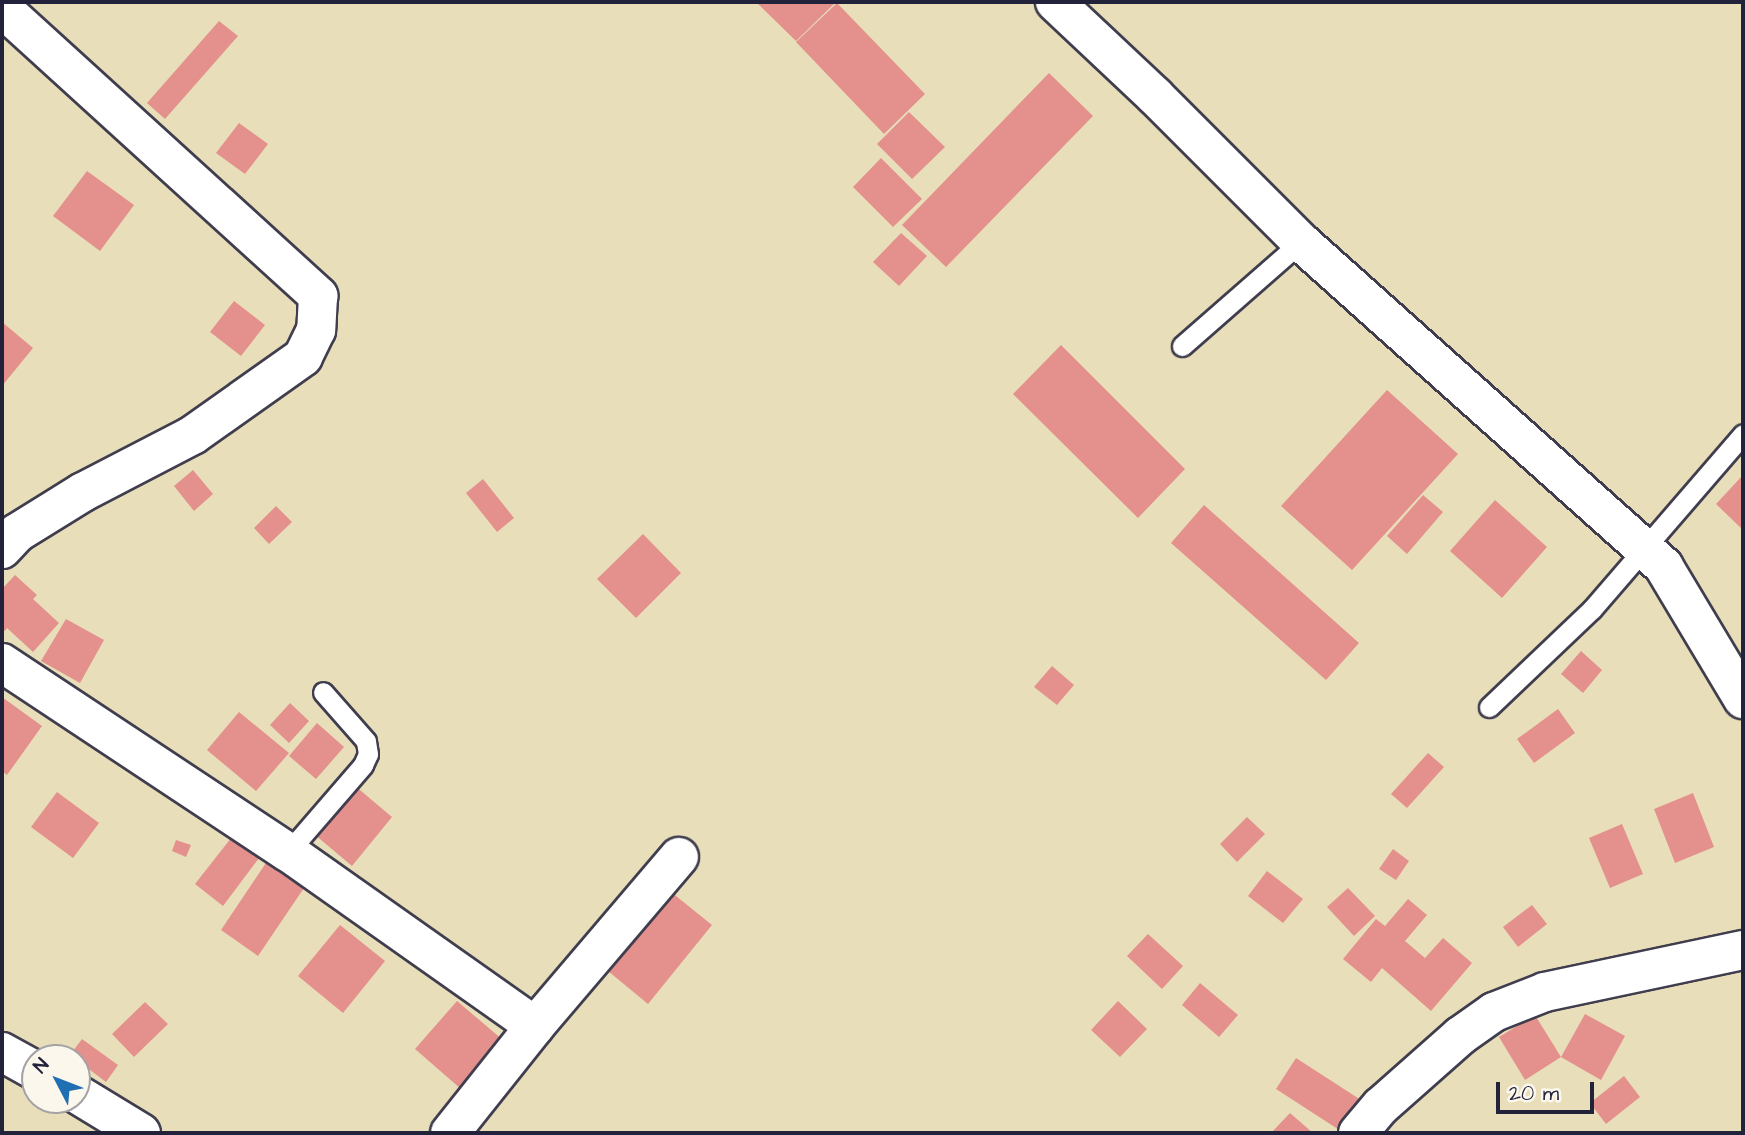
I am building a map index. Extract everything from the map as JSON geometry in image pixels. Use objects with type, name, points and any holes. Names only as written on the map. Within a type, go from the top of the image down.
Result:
[{"type":"street","points":[[1055,2],[1155,96],[1301,242],[1664,567],[1743,699]]},
{"type":"street","points":[[2,8],[318,296],[316,330],[303,357],[193,435],[83,492],[17,533],[2,548]]},
{"type":"street","points":[[2,663],[288,852],[535,1026]]},
{"type":"street","points":[[450,1133],[535,1026],[678,858]]},
{"type":"street","points":[[1357,1133],[1381,1106],[1460,1036],[1494,1012],[1545,992],[1743,950]]},
{"type":"street","points":[[2,1052],[21,1062]]},
{"type":"street","points":[[91,1103],[141,1133]]},
{"type":"lane","points":[[1182,346],[1301,242]]},
{"type":"lane","points":[[1489,707],[1592,609],[1743,434]]},
{"type":"lane","points":[[288,852],[363,765],[368,754],[366,741],[323,692]]},
{"type":"building","points":[[756,2],[836,2],[796,41]]},
{"type":"building","points":[[837,3],[925,94],[884,134],[796,42]]},
{"type":"building","points":[[219,21],[238,36],[165,119],[147,103]]},
{"type":"building","points":[[1049,73],[1093,116],[946,267],[902,225]]},
{"type":"building","points":[[909,112],[945,147],[912,179],[877,144]]},
{"type":"building","points":[[239,123],[268,144],[245,174],[216,153]]},
{"type":"building","points":[[881,158],[922,199],[893,227],[853,187]]},
{"type":"building","points":[[87,171],[134,205],[100,251],[53,216]]},
{"type":"building","points":[[901,233],[927,256],[899,286],[873,262]]},
{"type":"building","points":[[234,301],[265,325],[241,356],[210,332]]},
{"type":"building","points":[[2,322],[33,348],[2,386]]},
{"type":"building","points":[[1061,345],[1185,469],[1138,518],[1013,394]]},
{"type":"building","points":[[1387,390],[1458,454],[1352,570],[1281,506]]},
{"type":"building","points":[[193,470],[213,494],[194,511],[174,486]]},
{"type":"building","points":[[1743,475],[1743,530],[1716,504]]},
{"type":"building","points":[[483,479],[514,518],[497,532],[466,493]]},
{"type":"building","points":[[1423,495],[1443,512],[1407,554],[1387,536]]},
{"type":"building","points":[[1495,500],[1547,547],[1502,598],[1450,551]]},
{"type":"building","points":[[1204,505],[1359,643],[1326,680],[1171,543]]},
{"type":"building","points":[[276,506],[292,522],[269,544],[254,528]]},
{"type":"building","points":[[643,534],[681,573],[636,618],[597,579]]},
{"type":"building","points":[[15,575],[37,595],[33,599],[59,623],[33,652],[7,628],[5,631],[2,628],[2,589]]},
{"type":"building","points":[[66,619],[104,640],[80,683],[41,661]]},
{"type":"building","points":[[1581,651],[1602,670],[1583,693],[1561,674]]},
{"type":"building","points":[[1052,666],[1074,685],[1057,705],[1034,687]]},
{"type":"building","points":[[2,697],[42,726],[7,775],[2,771]]},
{"type":"building","points":[[290,703],[309,721],[289,743],[270,725]]},
{"type":"building","points":[[1558,709],[1575,733],[1534,763],[1517,739]]},
{"type":"building","points":[[239,712],[289,753],[256,791],[207,750]]},
{"type":"building","points":[[317,723],[344,747],[316,779],[289,756]]},
{"type":"building","points":[[1428,753],[1444,767],[1407,808],[1391,794]]},
{"type":"building","points":[[354,785],[392,817],[352,866],[314,834]]},
{"type":"building","points":[[57,792],[99,823],[73,858],[31,827]]},
{"type":"building","points":[[1693,793],[1714,847],[1675,863],[1654,809]]},
{"type":"building","points":[[1247,817],[1265,834],[1237,862],[1220,844]]},
{"type":"building","points":[[1622,824],[1643,874],[1610,888],[1589,838]]},
{"type":"building","points":[[235,833],[262,854],[223,906],[195,884]]},
{"type":"building","points":[[176,840],[191,845],[186,857],[172,851]]},
{"type":"building","points":[[1393,849],[1409,861],[1396,880],[1379,869]]},
{"type":"building","points":[[268,860],[306,885],[258,956],[221,930]]},
{"type":"building","points":[[1267,871],[1303,899],[1283,923],[1248,896]]},
{"type":"building","points":[[1348,888],[1375,916],[1354,936],[1327,907]]},
{"type":"building","points":[[671,892],[712,925],[648,1004],[608,971]]},
{"type":"building","points":[[1408,899],[1427,915],[1405,941],[1425,958],[1443,938],[1472,963],[1431,1011],[1382,968],[1371,982],[1343,959],[1376,919],[1385,926]]},
{"type":"building","points":[[1532,905],[1547,924],[1518,947],[1503,927]]},
{"type":"building","points":[[340,925],[385,961],[343,1013],[298,976]]},
{"type":"building","points":[[1148,934],[1183,966],[1162,989],[1127,956]]},
{"type":"building","points":[[1200,983],[1238,1015],[1219,1037],[1182,1005]]},
{"type":"building","points":[[457,1001],[503,1040],[461,1089],[415,1049]]},
{"type":"building","points":[[1118,1001],[1147,1029],[1120,1057],[1091,1030]]},
{"type":"building","points":[[145,1002],[168,1024],[134,1057],[112,1034]]},
{"type":"building","points":[[1585,1014],[1625,1036],[1601,1080],[1561,1057]]},
{"type":"building","points":[[1535,1015],[1561,1057],[1525,1080],[1499,1037]]},
{"type":"building","points":[[91,1046],[118,1065],[106,1082],[91,1071]]},
{"type":"building","points":[[1296,1058],[1364,1102],[1344,1133],[1276,1089]]},
{"type":"building","points":[[1624,1076],[1640,1097],[1606,1124],[1590,1103]]},
{"type":"building","points":[[1290,1113],[1313,1133],[1271,1133]]}]
